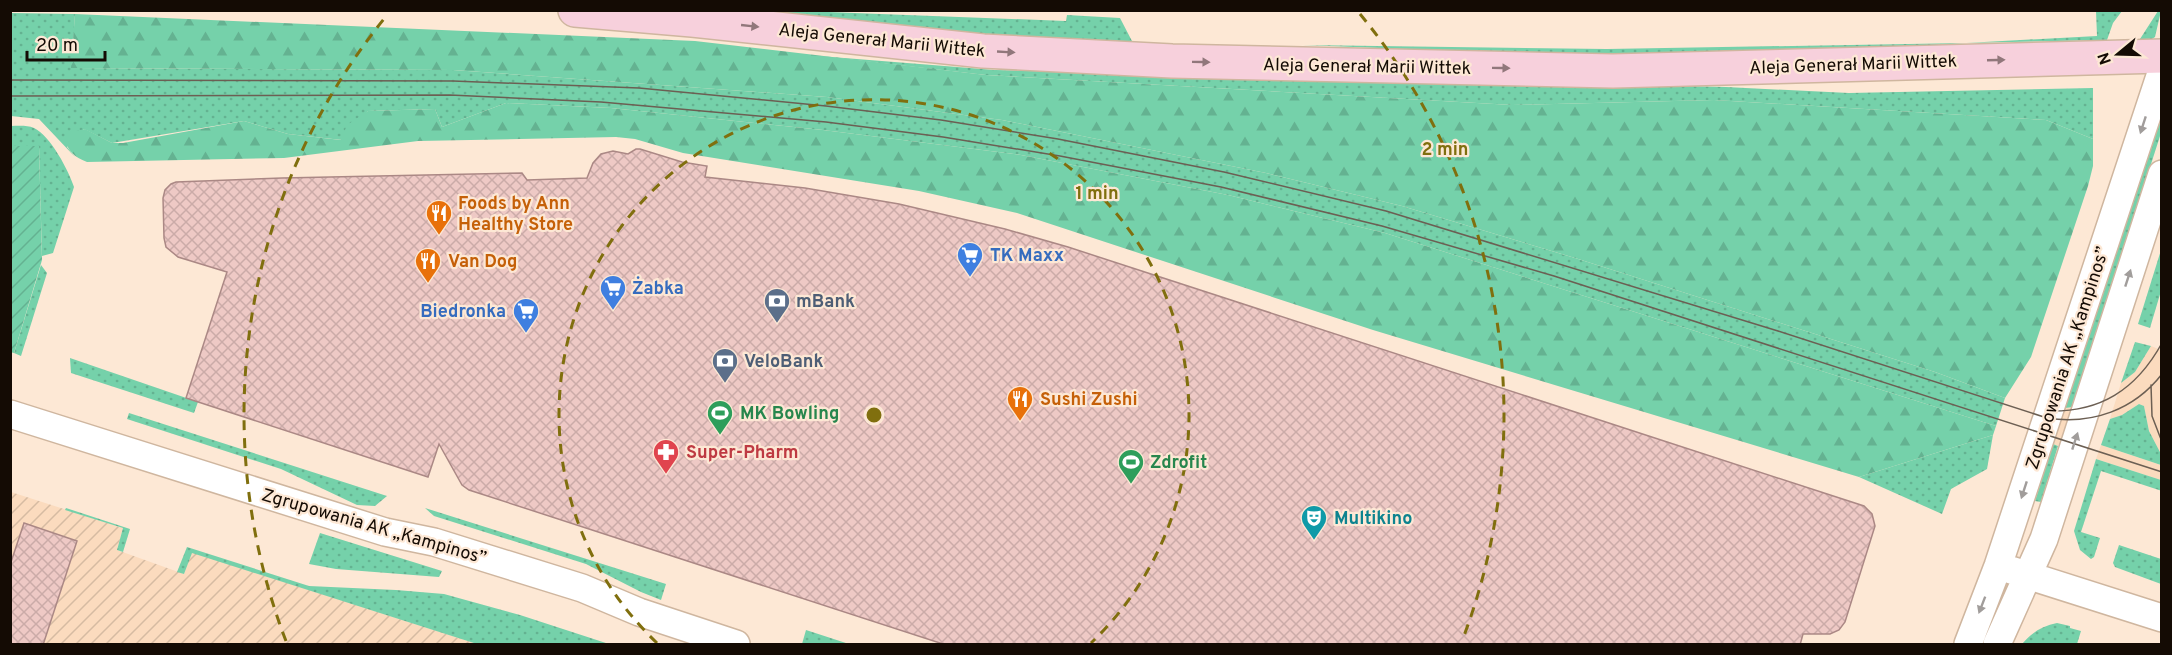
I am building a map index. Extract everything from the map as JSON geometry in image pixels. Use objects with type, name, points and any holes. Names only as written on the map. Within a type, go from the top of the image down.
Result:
[{"type":"main road","name":"Aleja Generał Marii Wittek","points":[[575,10],[983,51],[1172,61],[1613,71],[2162,56]]},
{"type":"street","name":"Zgrupowania AK „Kampinos”","points":[[1968,645],[1998,566],[2162,70]]},
{"type":"street","name":"Zgrupowania AK „Kampinos”","points":[[1997,645],[2052,515],[2162,174]]},
{"type":"street","name":"Zgrupowania AK „Kampinos”","points":[[10,414],[385,532],[434,542],[573,585],[639,612],[736,645]]},
{"type":"street","points":[[1998,566],[2162,618]]},
{"type":"shaded area","points":[[2151,346],[2161,350],[2161,454],[2149,431],[2144,406],[2139,404],[2122,415],[2110,419],[2121,383],[2135,372]]},
{"type":"shaded area","points":[[2073,407],[2058,446],[2053,444],[2065,408]]},
{"type":"shaded area","points":[[2101,445],[2161,465],[2161,480],[2096,459]]},
{"type":"shaded area","points":[[11,492],[123,528],[117,550],[184,574],[192,552],[477,644],[11,644]]},
{"type":"green space","points":[[751,10],[1066,21],[1067,15],[1120,18],[1133,43],[901,30]]},
{"type":"green space","points":[[2096,11],[2122,11],[2113,23],[2107,40],[1966,43],[2097,36]]},
{"type":"green space","points":[[2158,11],[2161,11],[2155,37],[2140,39]]},
{"type":"green space","points":[[11,13],[75,14],[72,68],[453,70],[827,97],[1002,120],[1266,173],[1402,206],[1935,372],[2005,398],[1996,426],[1385,233],[1228,195],[1021,155],[823,130],[611,108],[506,103],[442,127],[435,109],[368,111],[342,140],[288,134],[244,121],[112,143],[84,129],[67,147],[75,157],[39,119],[11,116]]},
{"type":"green space","points":[[75,14],[695,41],[986,75],[1512,105],[1714,100],[2046,120],[2093,139],[2093,166],[2031,357],[2005,398],[1935,372],[1402,206],[1266,173],[1002,120],[827,97],[453,70],[71,68]]},
{"type":"green space","points":[[1966,43],[1828,52],[1626,55],[1303,45],[1607,49]]},
{"type":"green space","points":[[819,56],[995,70],[1726,87],[1849,93],[2093,88],[2093,139],[2046,120],[1714,100],[1512,105],[986,75]]},
{"type":"green space","points":[[506,103],[611,108],[823,130],[1021,155],[1228,195],[1385,233],[1996,426],[1993,435],[1859,477],[1373,330],[1017,213],[919,191],[683,153],[635,139],[616,137],[418,141],[284,158],[87,162],[72,153],[64,138],[72,132],[85,129],[112,143],[123,143],[244,121],[288,134],[341,140],[347,125],[368,111],[435,109],[442,127]]},
{"type":"green space","points":[[2160,114],[2161,133],[2073,407],[2065,408]]},
{"type":"green space","points":[[11,126],[28,126],[40,132],[58,154],[74,187],[53,253],[42,256],[39,146],[11,146]]},
{"type":"green space","points":[[10,146],[39,146],[42,260],[14,353],[10,352]]},
{"type":"green space","points":[[2161,250],[2161,291],[2150,328],[2138,324]]},
{"type":"green space","points":[[41,265],[47,273],[21,356],[14,353]]},
{"type":"green space","points":[[2135,342],[2151,346],[2135,372],[2121,383]]},
{"type":"green space","points":[[70,358],[198,402],[194,413],[71,373]]},
{"type":"green space","points":[[2139,404],[2144,406],[2149,431],[2161,454],[2161,465],[2101,445],[2110,419],[2122,415]]},
{"type":"green space","points":[[129,413],[387,496],[375,506],[357,505],[281,469],[127,419]]},
{"type":"green space","points":[[1993,435],[1987,469],[1951,489],[1942,514],[1859,477]]},
{"type":"green space","points":[[2053,444],[2058,446],[2041,502],[2035,501]]},
{"type":"green space","points":[[2096,459],[2161,480],[2162,491],[2101,471],[2081,532],[2100,538],[2094,557],[2091,559],[2080,550],[2074,531]]},
{"type":"green space","points":[[66,508],[130,529],[123,552],[117,550],[123,528],[65,510]]},
{"type":"green space","points":[[425,508],[666,584],[661,600],[586,564],[434,516]]},
{"type":"green space","points":[[320,533],[442,571],[439,577],[336,569],[309,564]]},
{"type":"green space","points":[[2119,545],[2161,559],[2161,584],[2115,567],[2113,563]]},
{"type":"green space","points":[[187,547],[309,586],[444,594],[520,615],[609,644],[477,644],[192,553],[184,574],[177,572]]},
{"type":"green space","points":[[2057,623],[2081,631],[2077,644],[2022,644],[2037,630]]},
{"type":"green space","points":[[806,630],[849,644],[802,644]]},
{"type":"building","points":[[636,149],[682,162],[707,166],[705,177],[805,188],[899,204],[1005,229],[1068,247],[1864,506],[1872,514],[1875,526],[1845,622],[1839,630],[1830,634],[1803,634],[1800,645],[946,645],[469,490],[462,485],[439,444],[428,477],[186,398],[227,272],[178,257],[166,247],[163,198],[165,190],[171,184],[282,178],[522,173],[527,180],[587,178],[593,163],[601,154],[613,151],[628,154]]},
{"type":"building","points":[[24,523],[77,541],[43,645],[10,645],[10,565]]},
{"type":"tram line","points":[[10,80],[453,81],[639,88],[826,106],[941,120],[1058,139],[1224,172],[1386,211],[1778,331],[2047,418],[2080,419],[2111,412],[2139,397],[2162,374]]},
{"type":"tram line","points":[[10,96],[450,95],[601,102],[826,122],[943,137],[1060,156],[1221,187],[1382,226],[1554,276],[2162,472]]},
{"type":"tram line","points":[[2046,411],[2083,408],[2100,403],[2114,395],[2140,374],[2162,343]]},
{"type":"tram line","points":[[2151,385],[2152,416],[2162,442]]},
{"type":"place","name":"Foods by Ann Healthy Store","points":[[439,236]]},
{"type":"place","name":"TK Maxx","points":[[970,278]]},
{"type":"place","name":"Van Dog","points":[[428,284]]},
{"type":"place","name":"Żabka","points":[[613,311]]},
{"type":"place","name":"mBank","points":[[777,324]]},
{"type":"place","name":"Biedronka","points":[[526,334]]},
{"type":"place","name":"VeloBank","points":[[725,384]]},
{"type":"place","name":"Sushi Zushi","points":[[1020,422]]},
{"type":"place","name":"MK Bowling","points":[[720,436]]},
{"type":"place","name":"Super-Pharm","points":[[666,475]]},
{"type":"place","name":"Zdrofit","points":[[1131,485]]},
{"type":"place","name":"Multikino","points":[[1314,541]]}]
